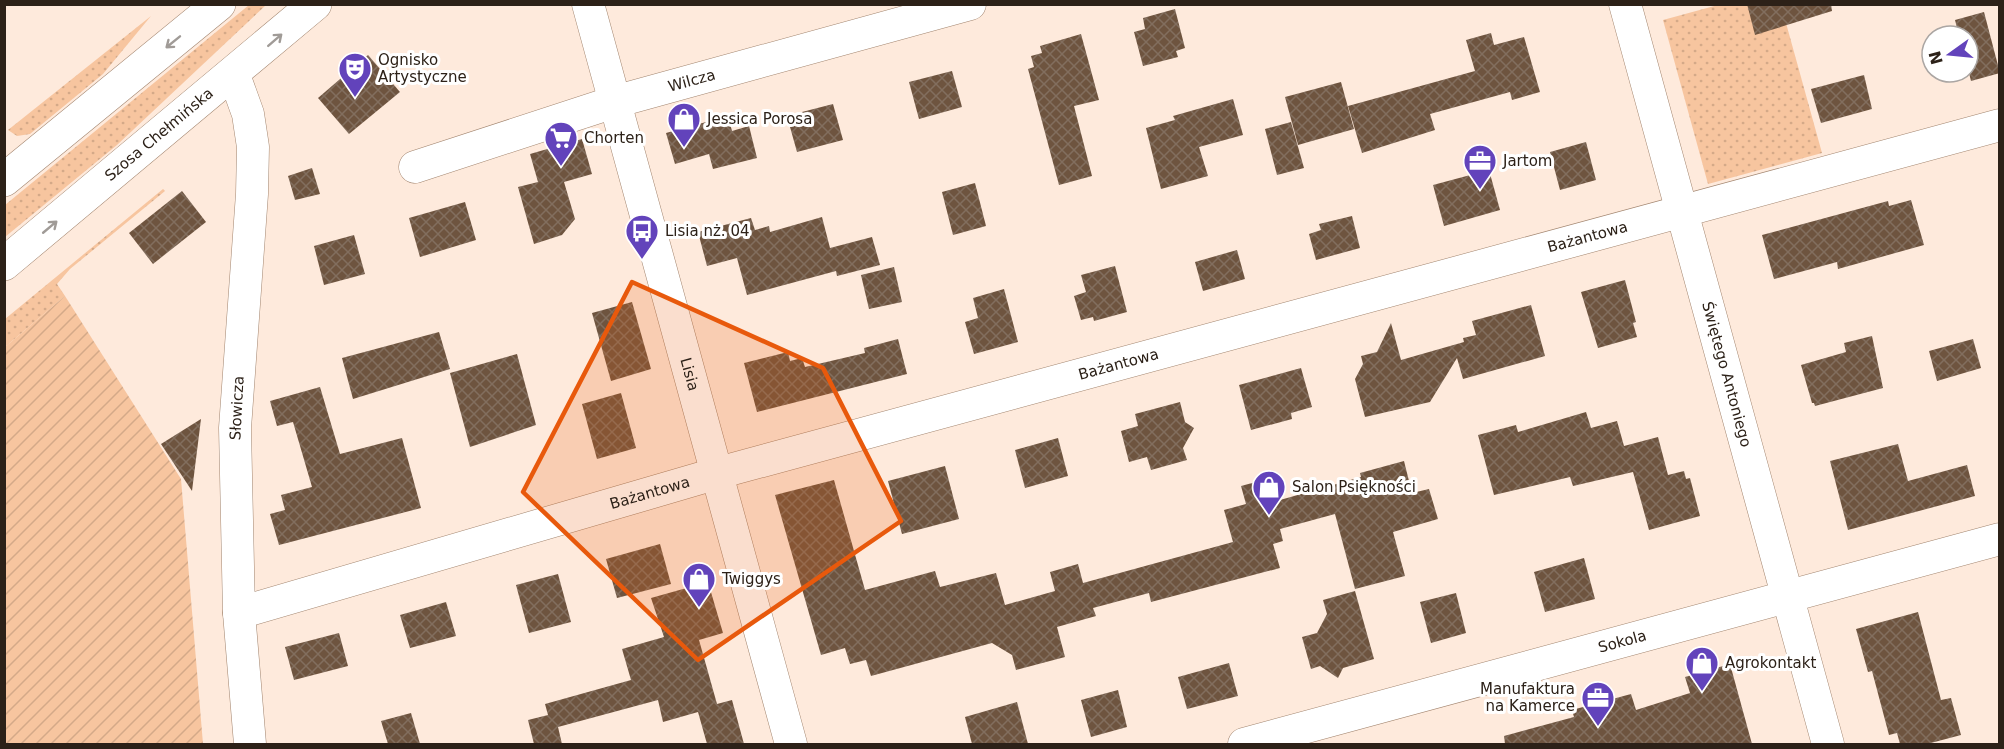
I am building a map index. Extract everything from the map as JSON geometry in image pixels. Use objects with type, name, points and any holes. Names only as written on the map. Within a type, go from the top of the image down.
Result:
[{"type":"main road","points":[[4,180],[219,4]]},
{"type":"main road","name":"Szosa Chełmińska","points":[[4,264],[234,75],[315,4]]},
{"type":"street","name":"Lisia","points":[[588,4],[791,744]]},
{"type":"street","name":"Wilcza","points":[[415,167],[614,102],[970,4]]},
{"type":"street","name":"Świętego Antoniego","points":[[1625,4],[1828,744]]},
{"type":"street","name":"Słowicza","points":[[234,75],[248,114],[252,147],[252,194],[235,428],[239,614],[250,744]]},
{"type":"street","name":"Bażantowa","points":[[239,614],[718,473],[2000,125]]},
{"type":"street","name":"Sokola","points":[[1244,744],[2000,539]]},
{"type":"highlighted area","points":[[632,282],[823,368],[901,521],[698,660],[523,492]]},
{"type":"shaded area","points":[[249,5],[266,5],[117,145],[5,237],[5,205]]},
{"type":"shaded area","points":[[1718,5],[1781,5],[1822,153],[1708,184],[1663,20]]},
{"type":"shaded area","points":[[151,16],[103,74],[30,134],[17,136],[8,130]]},
{"type":"shaded area","points":[[163,189],[165,191],[70,269],[57,284],[65,296],[5,347],[5,319]]},
{"type":"shaded area","points":[[65,296],[181,479],[203,744],[5,744],[5,347]]},
{"type":"building","points":[[1747,4],[1831,4],[1832,11],[1755,35]]},
{"type":"building","points":[[1175,9],[1185,48],[1176,51],[1178,57],[1143,66],[1134,32],[1145,29],[1143,18]]},
{"type":"building","points":[[1984,12],[2000,73],[1980,79],[1980,24],[1956,24],[1955,20]]},
{"type":"building","points":[[1491,33],[1494,45],[1524,37],[1540,92],[1512,100],[1510,92],[1430,114],[1435,130],[1362,153],[1348,106],[1475,71],[1466,40]]},
{"type":"building","points":[[1081,34],[1099,100],[1074,106],[1092,176],[1059,185],[1028,69],[1034,67],[1031,56],[1042,53],[1040,46]]},
{"type":"building","points":[[368,55],[400,92],[349,134],[318,98]]},
{"type":"building","points":[[952,71],[962,107],[919,119],[909,82]]},
{"type":"building","points":[[1864,75],[1872,109],[1821,123],[1811,89]]},
{"type":"building","points":[[1341,82],[1354,129],[1298,145],[1285,97]]},
{"type":"building","points":[[1233,99],[1243,135],[1199,147],[1208,176],[1161,189],[1146,128],[1175,120],[1173,116]]},
{"type":"building","points":[[833,104],[843,140],[797,152],[790,127],[805,122],[802,112]]},
{"type":"building","points":[[728,116],[732,131],[749,126],[757,158],[713,169],[709,154],[675,164],[666,133]]},
{"type":"building","points":[[1291,122],[1304,168],[1277,175],[1265,129]]},
{"type":"building","points":[[582,139],[592,174],[564,182],[575,219],[562,235],[534,244],[518,187],[538,182],[530,154]]},
{"type":"building","points":[[1586,142],[1596,180],[1560,190],[1550,152]]},
{"type":"building","points":[[312,168],[320,194],[295,200],[288,176]]},
{"type":"building","points":[[1489,170],[1500,210],[1444,226],[1433,185]]},
{"type":"building","points":[[975,183],[986,226],[953,235],[942,192]]},
{"type":"building","points":[[182,191],[206,222],[153,264],[129,233]]},
{"type":"building","points":[[1911,200],[1924,245],[1838,269],[1837,262],[1774,279],[1762,235],[1888,201],[1889,206]]},
{"type":"building","points":[[465,202],[476,240],[420,257],[409,218]]},
{"type":"building","points":[[1352,216],[1360,248],[1316,260],[1309,234],[1321,230],[1319,224]]},
{"type":"building","points":[[822,217],[830,248],[872,237],[880,265],[837,276],[836,271],[747,295],[737,258],[707,266],[698,232],[751,218],[755,230],[769,226],[770,232]]},
{"type":"building","points":[[354,235],[365,274],[324,285],[314,246]]},
{"type":"building","points":[[1237,250],[1245,279],[1203,291],[1195,262]]},
{"type":"building","points":[[1115,266],[1127,312],[1094,321],[1093,317],[1081,320],[1074,296],[1086,292],[1081,275]]},
{"type":"building","points":[[894,267],[902,302],[869,309],[861,275]]},
{"type":"building","points":[[1625,280],[1636,322],[1633,323],[1637,337],[1598,348],[1581,292]]},
{"type":"building","points":[[1004,289],[1018,342],[974,354],[965,322],[978,318],[973,298]]},
{"type":"building","points":[[632,302],[651,369],[611,381],[592,313]]},
{"type":"building","points":[[1531,305],[1545,356],[1463,379],[1457,358],[1430,402],[1365,417],[1355,379],[1363,364],[1361,356],[1377,352],[1391,323],[1401,360],[1464,342],[1463,338],[1476,335],[1472,321]]},
{"type":"building","points":[[439,332],[450,369],[353,399],[342,358]]},
{"type":"building","points":[[1872,336],[1883,388],[1815,406],[1812,403],[1801,365],[1846,352],[1844,343]]},
{"type":"building","points":[[898,339],[907,374],[757,412],[744,363],[788,352],[790,361],[802,358],[805,367],[865,353],[864,348]]},
{"type":"building","points":[[1973,339],[1981,368],[1937,381],[1929,351]]},
{"type":"building","points":[[517,354],[536,425],[470,447],[450,373]]},
{"type":"building","points":[[1301,368],[1312,407],[1291,413],[1292,419],[1251,430],[1239,385]]},
{"type":"building","points":[[320,387],[340,454],[402,438],[421,508],[279,545],[270,514],[285,510],[281,495],[312,487],[293,422],[277,426],[270,401]]},
{"type":"building","points":[[621,393],[636,448],[597,459],[582,404]]},
{"type":"building","points":[[1180,402],[1185,422],[1194,428],[1183,448],[1187,460],[1151,470],[1147,457],[1129,462],[1121,431],[1138,426],[1135,414]]},
{"type":"building","points":[[1586,412],[1591,428],[1617,421],[1624,446],[1658,437],[1668,475],[1684,471],[1686,479],[1690,478],[1700,516],[1649,530],[1633,472],[1573,486],[1570,477],[1494,495],[1478,435],[1516,425],[1518,432]]},
{"type":"building","points":[[201,419],[192,491],[161,444]]},
{"type":"building","points":[[1058,438],[1068,476],[1025,488],[1015,450]]},
{"type":"building","points":[[1898,444],[1908,481],[1967,465],[1975,496],[1848,530],[1830,461]]},
{"type":"building","points":[[1404,461],[1412,493],[1429,489],[1438,519],[1393,532],[1405,576],[1355,589],[1335,514],[1280,529],[1283,541],[1273,544],[1280,568],[1151,602],[1149,593],[1093,608],[1096,616],[1057,627],[1065,657],[1016,670],[1012,655],[992,643],[871,676],[866,660],[850,664],[845,648],[821,655],[775,495],[834,480],[865,590],[935,571],[940,587],[996,573],[1005,605],[1055,591],[1050,572],[1078,564],[1083,583],[1233,542],[1224,510],[1246,504],[1241,486],[1267,479],[1273,502],[1361,477],[1360,473]]},
{"type":"building","points":[[945,466],[959,519],[902,534],[888,481]]},
{"type":"building","points":[[660,544],[671,584],[617,598],[606,559]]},
{"type":"building","points":[[1584,558],[1595,599],[1545,612],[1534,572]]},
{"type":"building","points":[[558,574],[571,622],[529,633],[516,585]]},
{"type":"building","points":[[708,582],[723,633],[699,640],[717,704],[732,700],[744,744],[707,744],[698,712],[663,722],[658,700],[558,727],[562,744],[534,744],[528,720],[548,715],[545,704],[631,680],[622,649],[664,637],[651,598]]},
{"type":"building","points":[[1355,591],[1374,659],[1343,668],[1338,678],[1320,666],[1311,669],[1302,637],[1317,633],[1327,614],[1323,600]]},
{"type":"building","points":[[1456,593],[1466,633],[1431,643],[1420,602]]},
{"type":"building","points":[[446,602],[456,636],[410,648],[400,615]]},
{"type":"building","points":[[1918,612],[1941,700],[1951,698],[1961,735],[1927,744],[1900,744],[1897,733],[1889,735],[1872,671],[1868,672],[1856,629]]},
{"type":"building","points":[[339,633],[348,666],[294,680],[285,647]]},
{"type":"building","points":[[1229,663],[1238,696],[1187,709],[1178,677]]},
{"type":"building","points":[[1730,664],[1752,744],[1505,744],[1504,736],[1574,717],[1572,710],[1631,694],[1636,710],[1690,693],[1685,677]]},
{"type":"building","points":[[1118,690],[1127,727],[1091,737],[1081,700]]},
{"type":"building","points":[[1017,702],[1028,744],[972,744],[965,717]]},
{"type":"building","points":[[411,713],[420,744],[388,744],[381,721]]},
{"type":"place","name":"Ognisko Artystyczne","points":[[355,98]]},
{"type":"place","name":"Jessica Porosa","points":[[684,148]]},
{"type":"place","name":"Chorten","points":[[561,167]]},
{"type":"place","name":"Jartom","points":[[1480,190]]},
{"type":"place","name":"Lisia nż. 04","points":[[642,260]]},
{"type":"place","name":"Salon Psiękności","points":[[1269,516]]},
{"type":"place","name":"Twiggys","points":[[699,608]]},
{"type":"place","name":"Agrokontakt","points":[[1702,692]]},
{"type":"place","name":"Manufaktura na Kamerce","points":[[1598,727]]}]
